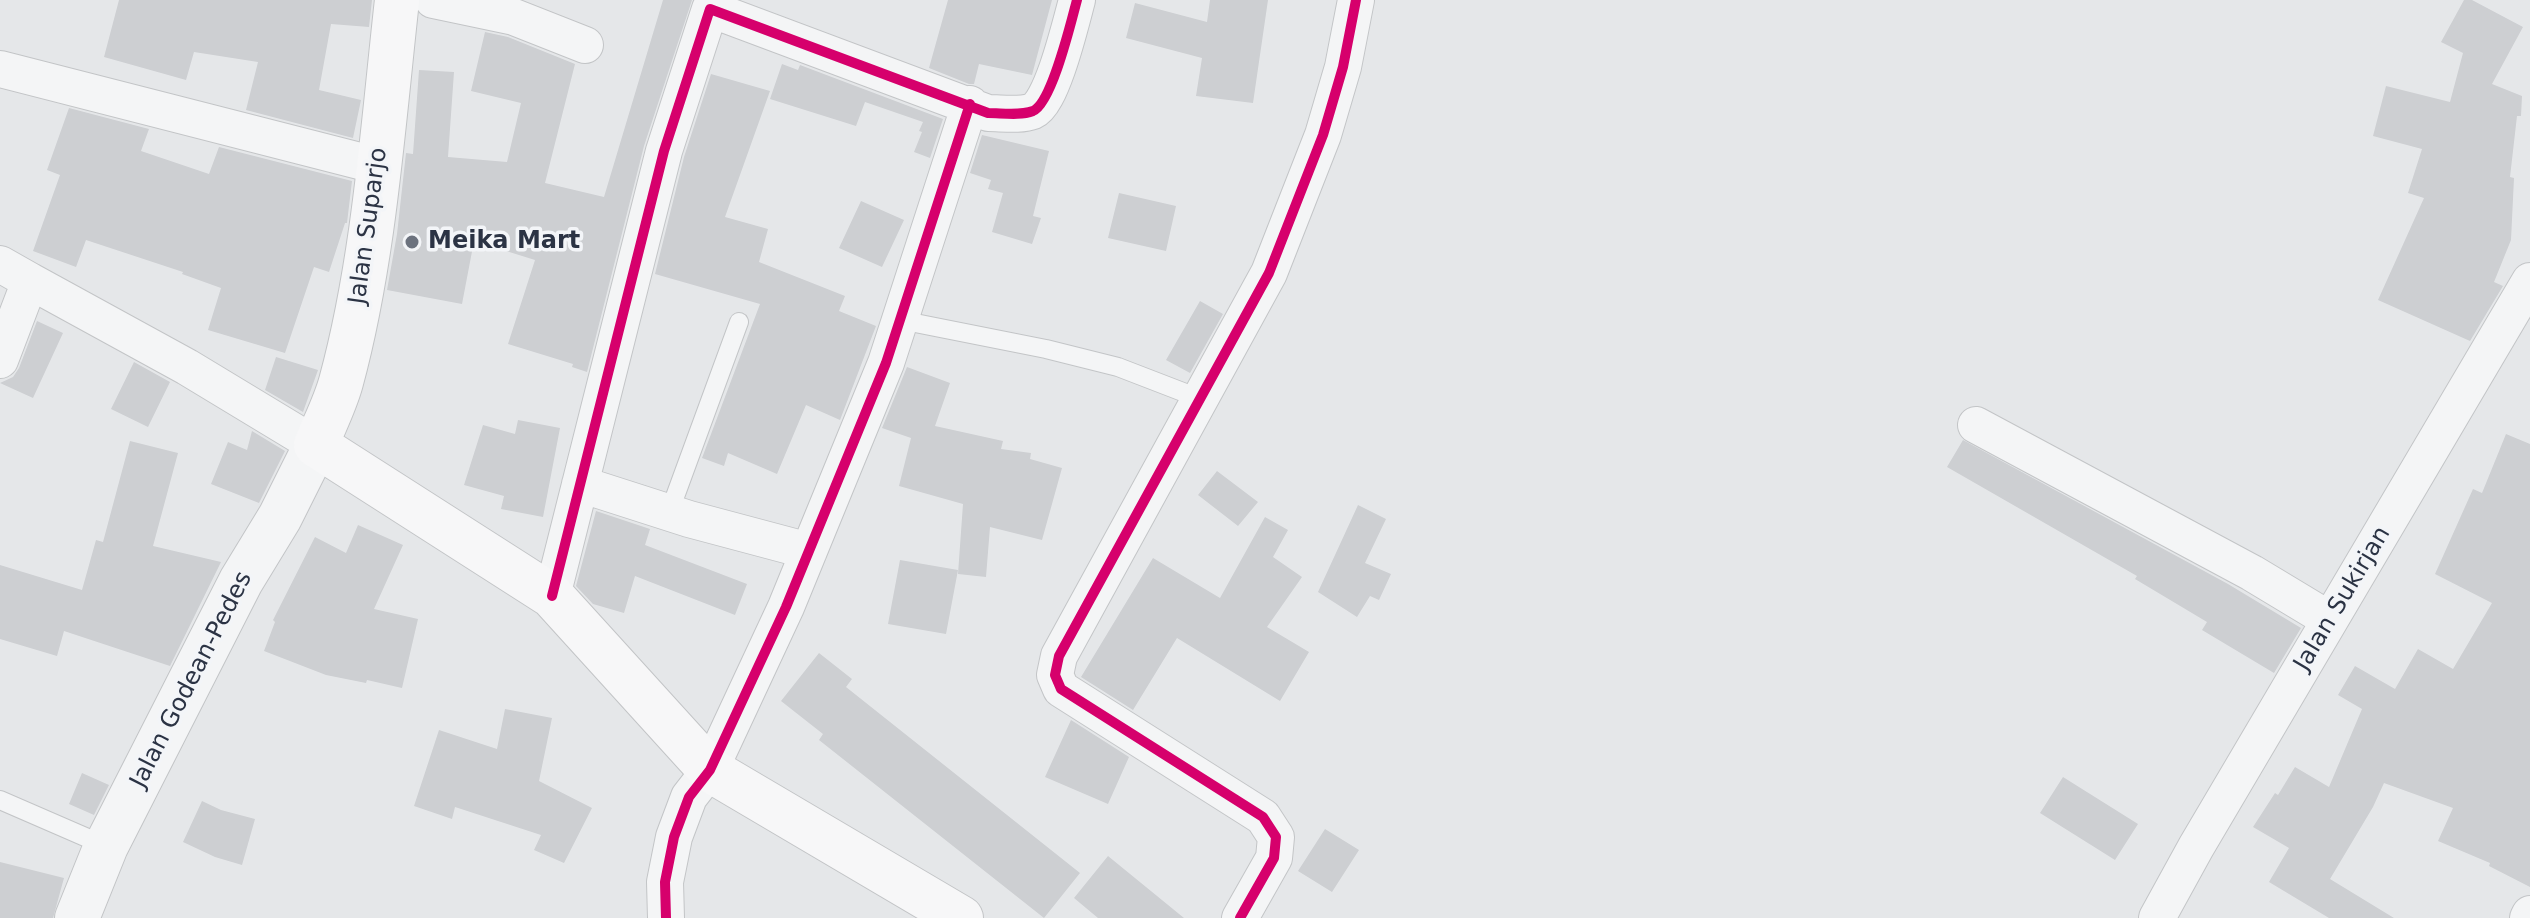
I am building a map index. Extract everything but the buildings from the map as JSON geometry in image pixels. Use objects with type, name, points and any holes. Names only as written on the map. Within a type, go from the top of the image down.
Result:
[{"type":"main road","name":"Jalan Suparjo","points":[[316,445],[340,385],[354,325],[379,166],[397,0]]},
{"type":"main road","points":[[316,445],[552,596],[710,770],[961,918]]},
{"type":"street","points":[[433,0],[514,17],[585,45]]},
{"type":"street","points":[[552,596],[664,151],[711,4],[988,113],[1031,112],[1041,106],[1059,64],[1077,0]]},
{"type":"street","points":[[1240,918],[1274,858],[1276,837],[1263,817],[1061,689],[1055,675],[1059,656],[1269,273],[1323,135],[1343,67],[1356,0]]},
{"type":"street","points":[[0,69],[379,166]]},
{"type":"street","points":[[666,918],[665,882],[674,837],[689,797],[710,770],[786,607],[886,363],[970,104]]},
{"type":"street","points":[[0,360],[15,273],[187,367],[316,445]]},
{"type":"street","name":"Jalan Sukirjan","points":[[2157,918],[2530,281]]},
{"type":"street","points":[[1976,425],[2252,573],[2330,620]]},
{"type":"street","name":"Jalan Godean-Pedes","points":[[77,918],[106,846],[241,581],[280,517],[316,445]]},
{"type":"street","points":[[580,484],[669,513],[809,551]]},
{"type":"lane","points":[[900,320],[1046,349],[1118,367],[1201,399]]},
{"type":"lane","points":[[669,513],[739,322]]},
{"type":"lane","points":[[0,800],[106,846]]},
{"type":"cycle path","points":[[552,596],[664,151],[710,9],[988,113],[1017,114],[1033,111],[1047,93],[1060,61],[1077,0]]},
{"type":"cycle path","points":[[1240,918],[1274,858],[1276,837],[1263,817],[1061,689],[1055,675],[1059,656],[1269,273],[1323,135],[1343,67],[1356,0]]},
{"type":"cycle path","points":[[666,918],[665,882],[674,837],[689,797],[710,770],[786,607],[886,363],[970,104]]},
{"type":"place","name":"Meika Mart","points":[[412,242]]}]
